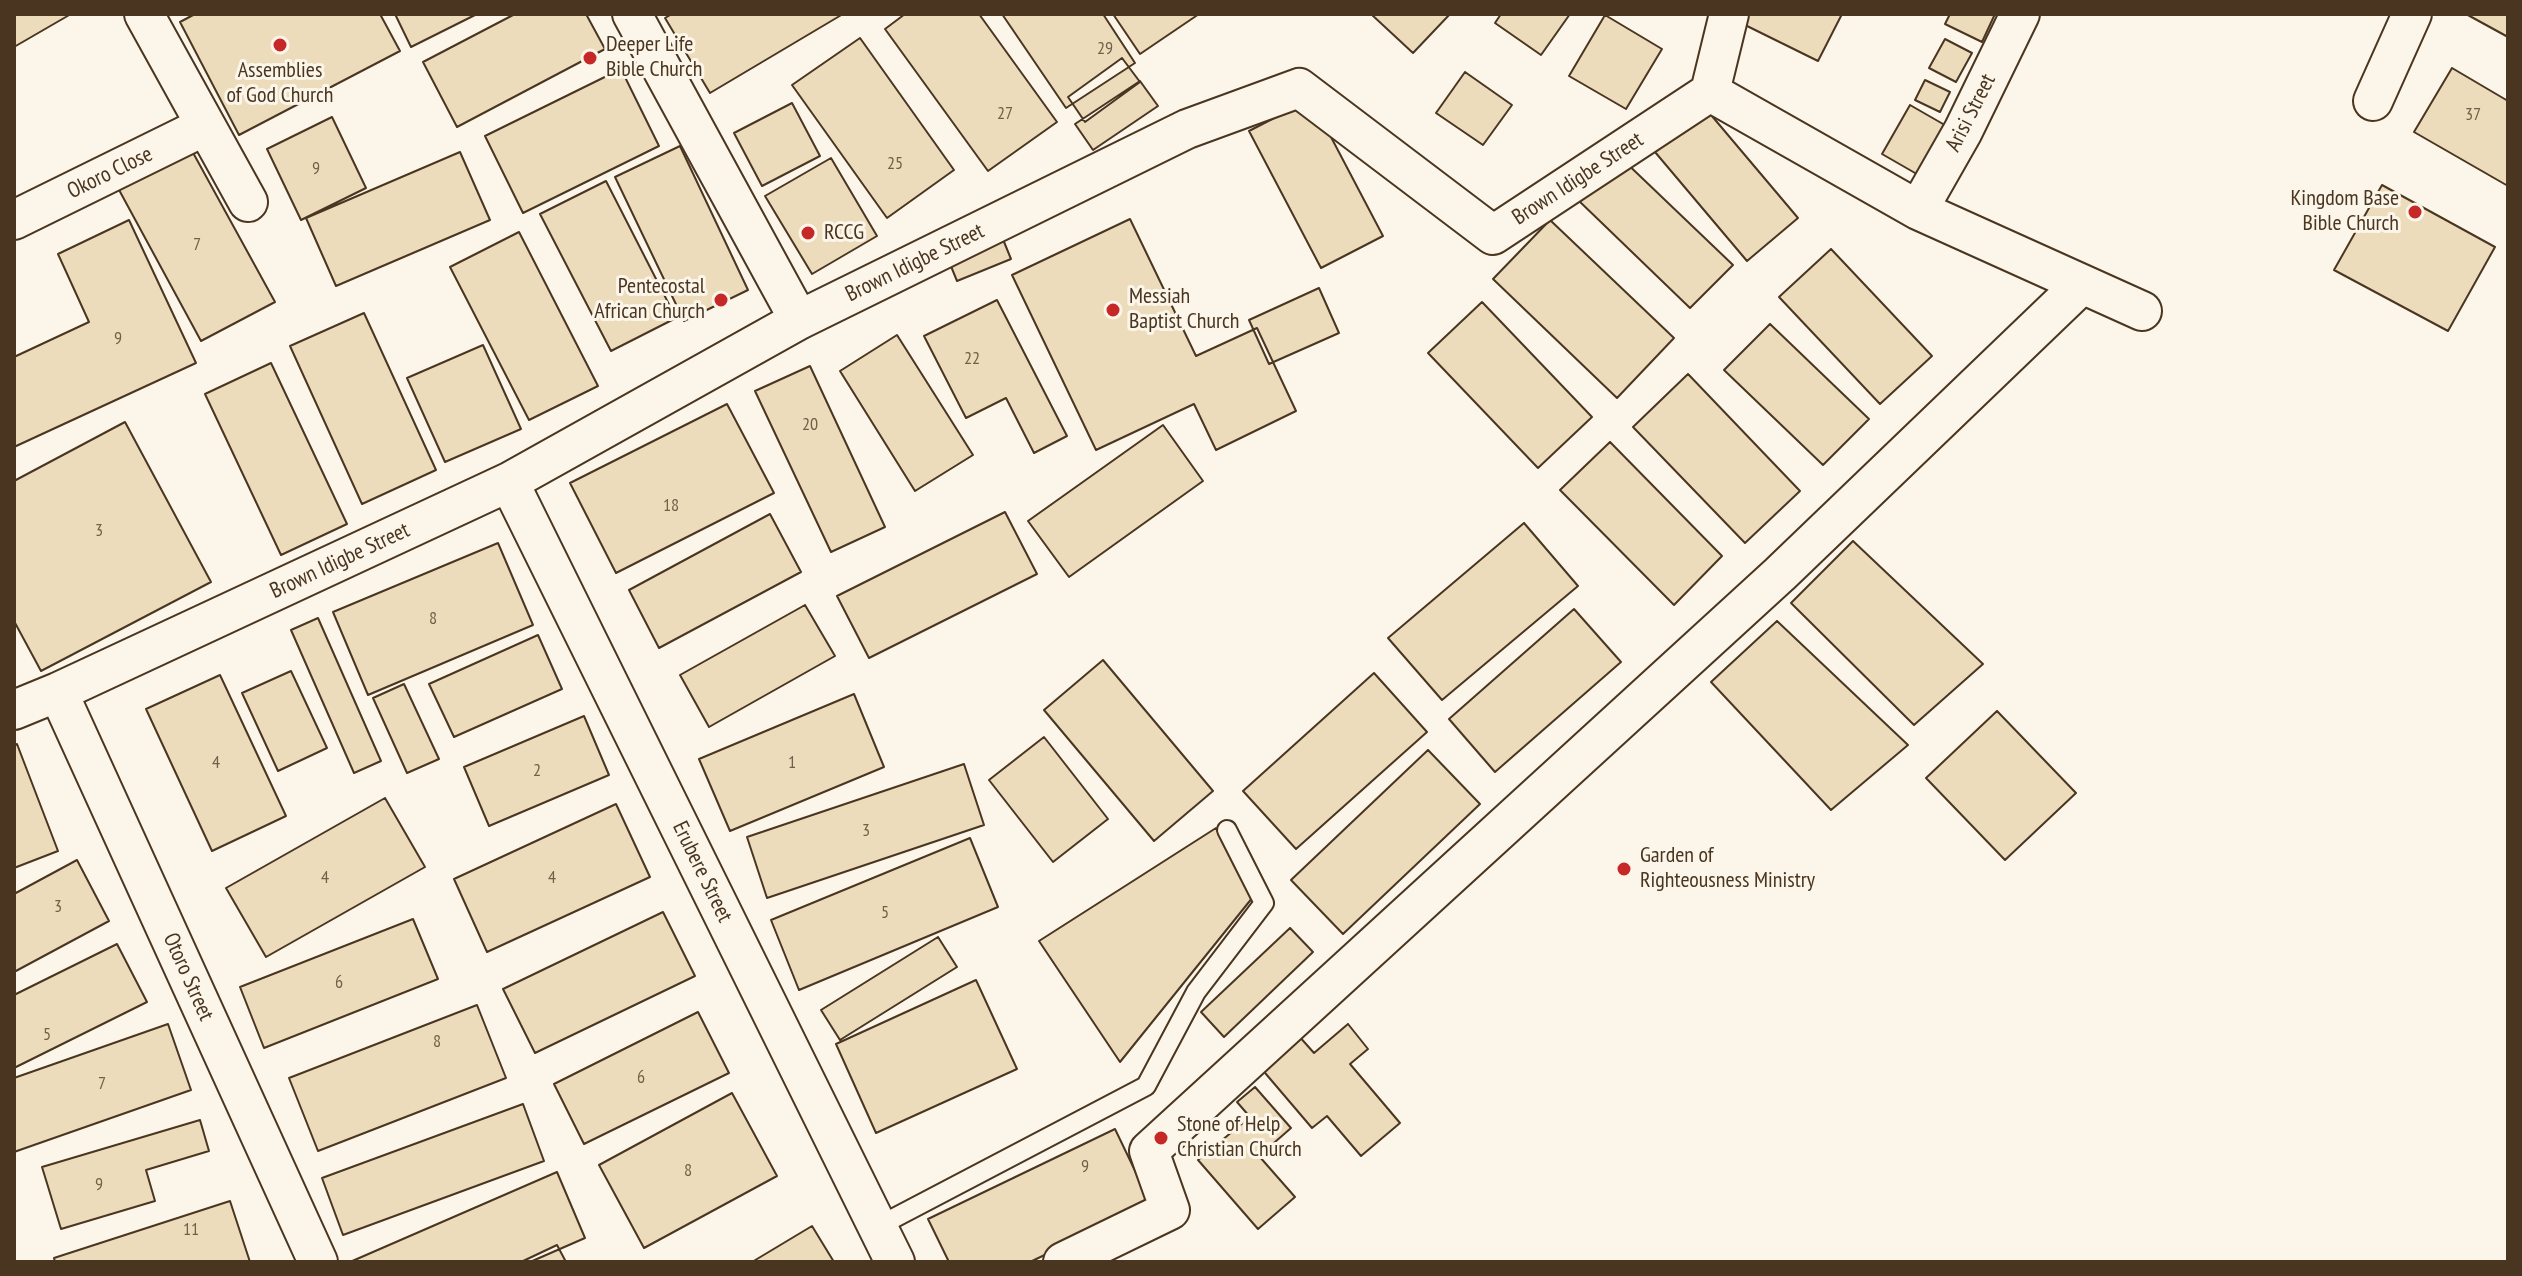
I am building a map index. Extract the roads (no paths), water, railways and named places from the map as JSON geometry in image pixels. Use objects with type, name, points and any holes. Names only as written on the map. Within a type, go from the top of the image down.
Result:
[{"type":"street","points":[[144,14],[248,202]]},
{"type":"street","points":[[632,14],[799,320]]},
{"type":"street","points":[[1729,14],[1710,92],[1918,210],[2142,311]]},
{"type":"street","name":"Arisi Street","points":[[1918,210],[1963,131],[2020,14]]},
{"type":"street","points":[[2373,101],[2412,14]]},
{"type":"street","name":"Brown Idigbe Street","points":[[14,710],[509,482],[799,320],[1187,129],[1299,88],[1493,235],[1710,92]]},
{"type":"street","name":"Okoro Close","points":[[14,220],[205,126]]},
{"type":"street","points":[[1063,1262],[1170,1210],[1149,1151],[1780,574],[2081,285]]},
{"type":"street","name":"Erubere Street","points":[[509,482],[895,1262]]},
{"type":"street","name":"Otoro Street","points":[[58,692],[318,1262]]},
{"type":"lane","points":[[877,1227],[1146,1086],[1196,992],[1264,903],[1227,830]]},
{"type":"place","name":"Assemblies of God Church","points":[[280,45]]},
{"type":"place","name":"Deeper Life Bible Church","points":[[590,58]]},
{"type":"place","name":"Kingdom Base Bible Church","points":[[2415,212]]},
{"type":"place","name":"RCCG","points":[[808,233]]},
{"type":"place","name":"Pentecostal African Church","points":[[721,300]]},
{"type":"place","name":"Messiah Baptist Church","points":[[1113,310]]},
{"type":"place","name":"Garden of Righteousness Ministry","points":[[1624,869]]},
{"type":"place","name":"Stone of Help Christian Church","points":[[1161,1138]]}]
